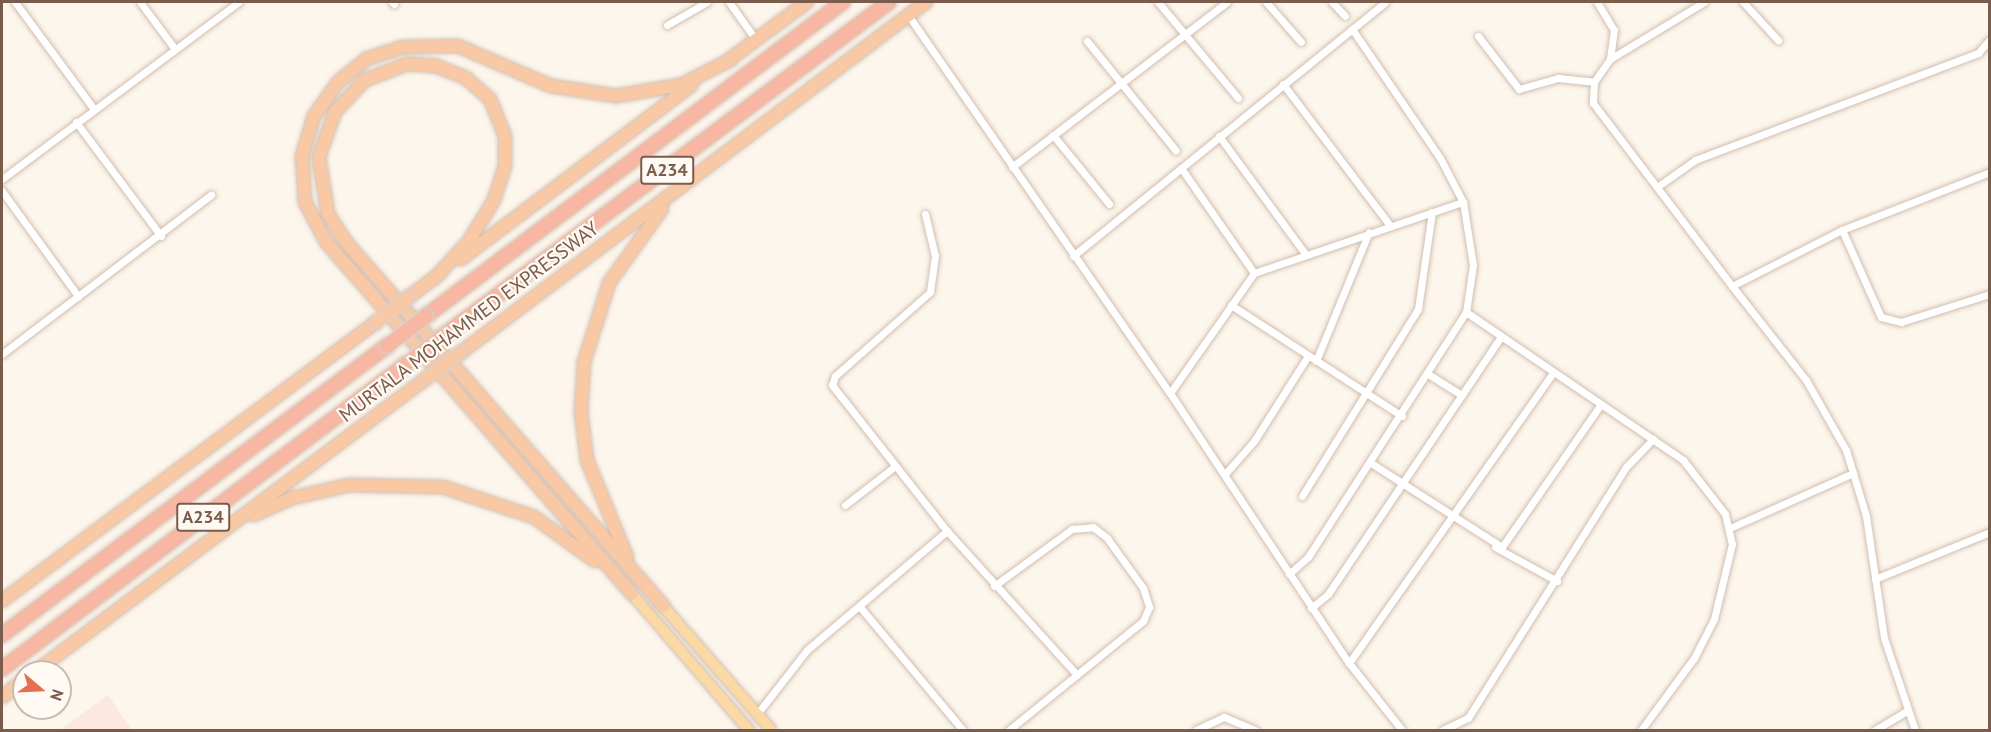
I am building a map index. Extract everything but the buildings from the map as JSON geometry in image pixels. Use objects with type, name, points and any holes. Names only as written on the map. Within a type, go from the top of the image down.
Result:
[{"type":"highway","points":[[2,601],[807,2]]},
{"type":"highway","name":"MURTALA MOHAMMED EXPRESSWAY","points":[[2,635],[843,2]]},
{"type":"highway","name":"MURTALA MOHAMMED EXPRESSWAY","points":[[2,669],[889,2]]},
{"type":"highway","name":"MURTALA MOHAMMED EXPRESSWAY","points":[[51,660],[926,2]]},
{"type":"highway","points":[[632,594],[326,242],[305,202],[302,156],[315,116],[338,82],[366,59],[402,47],[458,46],[551,86],[616,96],[681,85],[732,58]]},
{"type":"highway","points":[[435,278],[469,242],[494,200],[505,166],[505,136],[490,99],[466,78],[437,66],[407,64],[365,80],[335,112],[319,157],[328,214],[346,242],[663,606]]},
{"type":"highway","points":[[663,606],[621,546],[596,491],[582,435],[582,388],[591,332],[609,283],[640,234],[690,181]]},
{"type":"highway","points":[[234,522],[292,498],[349,485],[443,487],[534,517],[632,594]]},
{"type":"main road","points":[[632,594],[749,730]]},
{"type":"main road","points":[[663,606],[771,730]]},
{"type":"street","points":[[15,2],[94,109]]},
{"type":"street","points":[[140,2],[175,49]]},
{"type":"street","points":[[2,179],[239,2]]},
{"type":"street","points":[[667,25],[707,2]]},
{"type":"street","points":[[729,2],[756,40]]},
{"type":"street","points":[[1158,2],[1238,98]]},
{"type":"street","points":[[1012,167],[1227,2]]},
{"type":"street","points":[[1266,2],[1301,42]]},
{"type":"street","points":[[1332,2],[1345,16]]},
{"type":"street","points":[[1073,256],[1385,2]]},
{"type":"street","points":[[1597,2],[1614,30],[1610,59]]},
{"type":"street","points":[[1704,2],[1610,59],[1594,82],[1593,103],[1806,380],[1846,450],[1866,516],[1884,638],[1905,712],[1915,730]]},
{"type":"street","points":[[1743,2],[1778,40]]},
{"type":"street","points":[[908,15],[1170,393],[1311,608],[1349,663],[1402,730]]},
{"type":"street","points":[[1289,574],[1308,557],[1402,416],[1466,312],[1473,248],[1463,202],[1440,158],[1352,29]]},
{"type":"street","points":[[1478,36],[1519,89],[1558,78],[1594,82]]},
{"type":"street","points":[[1657,187],[1695,160],[1978,53],[1989,39]]},
{"type":"street","points":[[1088,41],[1176,151]]},
{"type":"street","points":[[1283,84],[1389,224]]},
{"type":"street","points":[[76,122],[161,236]]},
{"type":"street","points":[[1053,135],[1109,204]]},
{"type":"street","points":[[1219,136],[1305,252]]},
{"type":"street","points":[[1181,168],[1254,273]]},
{"type":"street","points":[[1732,286],[1842,230],[1989,172]]},
{"type":"street","points":[[2,191],[78,296]]},
{"type":"street","points":[[2,354],[161,236],[211,195]]},
{"type":"street","points":[[1170,393],[1254,273],[1305,252],[1463,202]]},
{"type":"street","points":[[1302,496],[1422,300],[1432,212]]},
{"type":"street","points":[[925,214],[935,256],[930,292],[835,376],[832,385],[894,467],[947,531],[994,586],[1077,675]]},
{"type":"street","points":[[1842,230],[1881,317],[1901,322],[1989,294]]},
{"type":"street","points":[[1316,361],[1369,231]]},
{"type":"street","points":[[1231,305],[1402,416]]},
{"type":"street","points":[[1466,312],[1653,439],[1694,470],[1718,500],[1730,528],[1728,576],[1714,619],[1641,730]]},
{"type":"street","points":[[1311,608],[1328,594],[1501,337]]},
{"type":"street","points":[[1225,474],[1254,441],[1308,356]]},
{"type":"street","points":[[1349,663],[1453,520],[1553,373]]},
{"type":"street","points":[[1428,374],[1462,395]]},
{"type":"street","points":[[1495,547],[1507,544],[1601,404]]},
{"type":"street","points":[[1443,730],[1468,718],[1557,581],[1626,467],[1653,439]]},
{"type":"street","points":[[1371,463],[1495,547],[1557,581]]},
{"type":"street","points":[[845,505],[894,467]]},
{"type":"street","points":[[1730,528],[1853,473]]},
{"type":"street","points":[[994,586],[1072,529],[1093,527],[1107,538],[1143,588],[1149,607],[1143,621],[1009,730]]},
{"type":"street","points":[[757,714],[807,650],[947,531]]},
{"type":"street","points":[[1875,579],[1989,532]]},
{"type":"street","points":[[860,606],[963,730]]},
{"type":"street","points":[[1875,730],[1905,712]]},
{"type":"street","points":[[1196,730],[1224,717],[1256,730]]},
{"type":"shaded area","points":[[108,695],[132,730],[60,730]]}]
